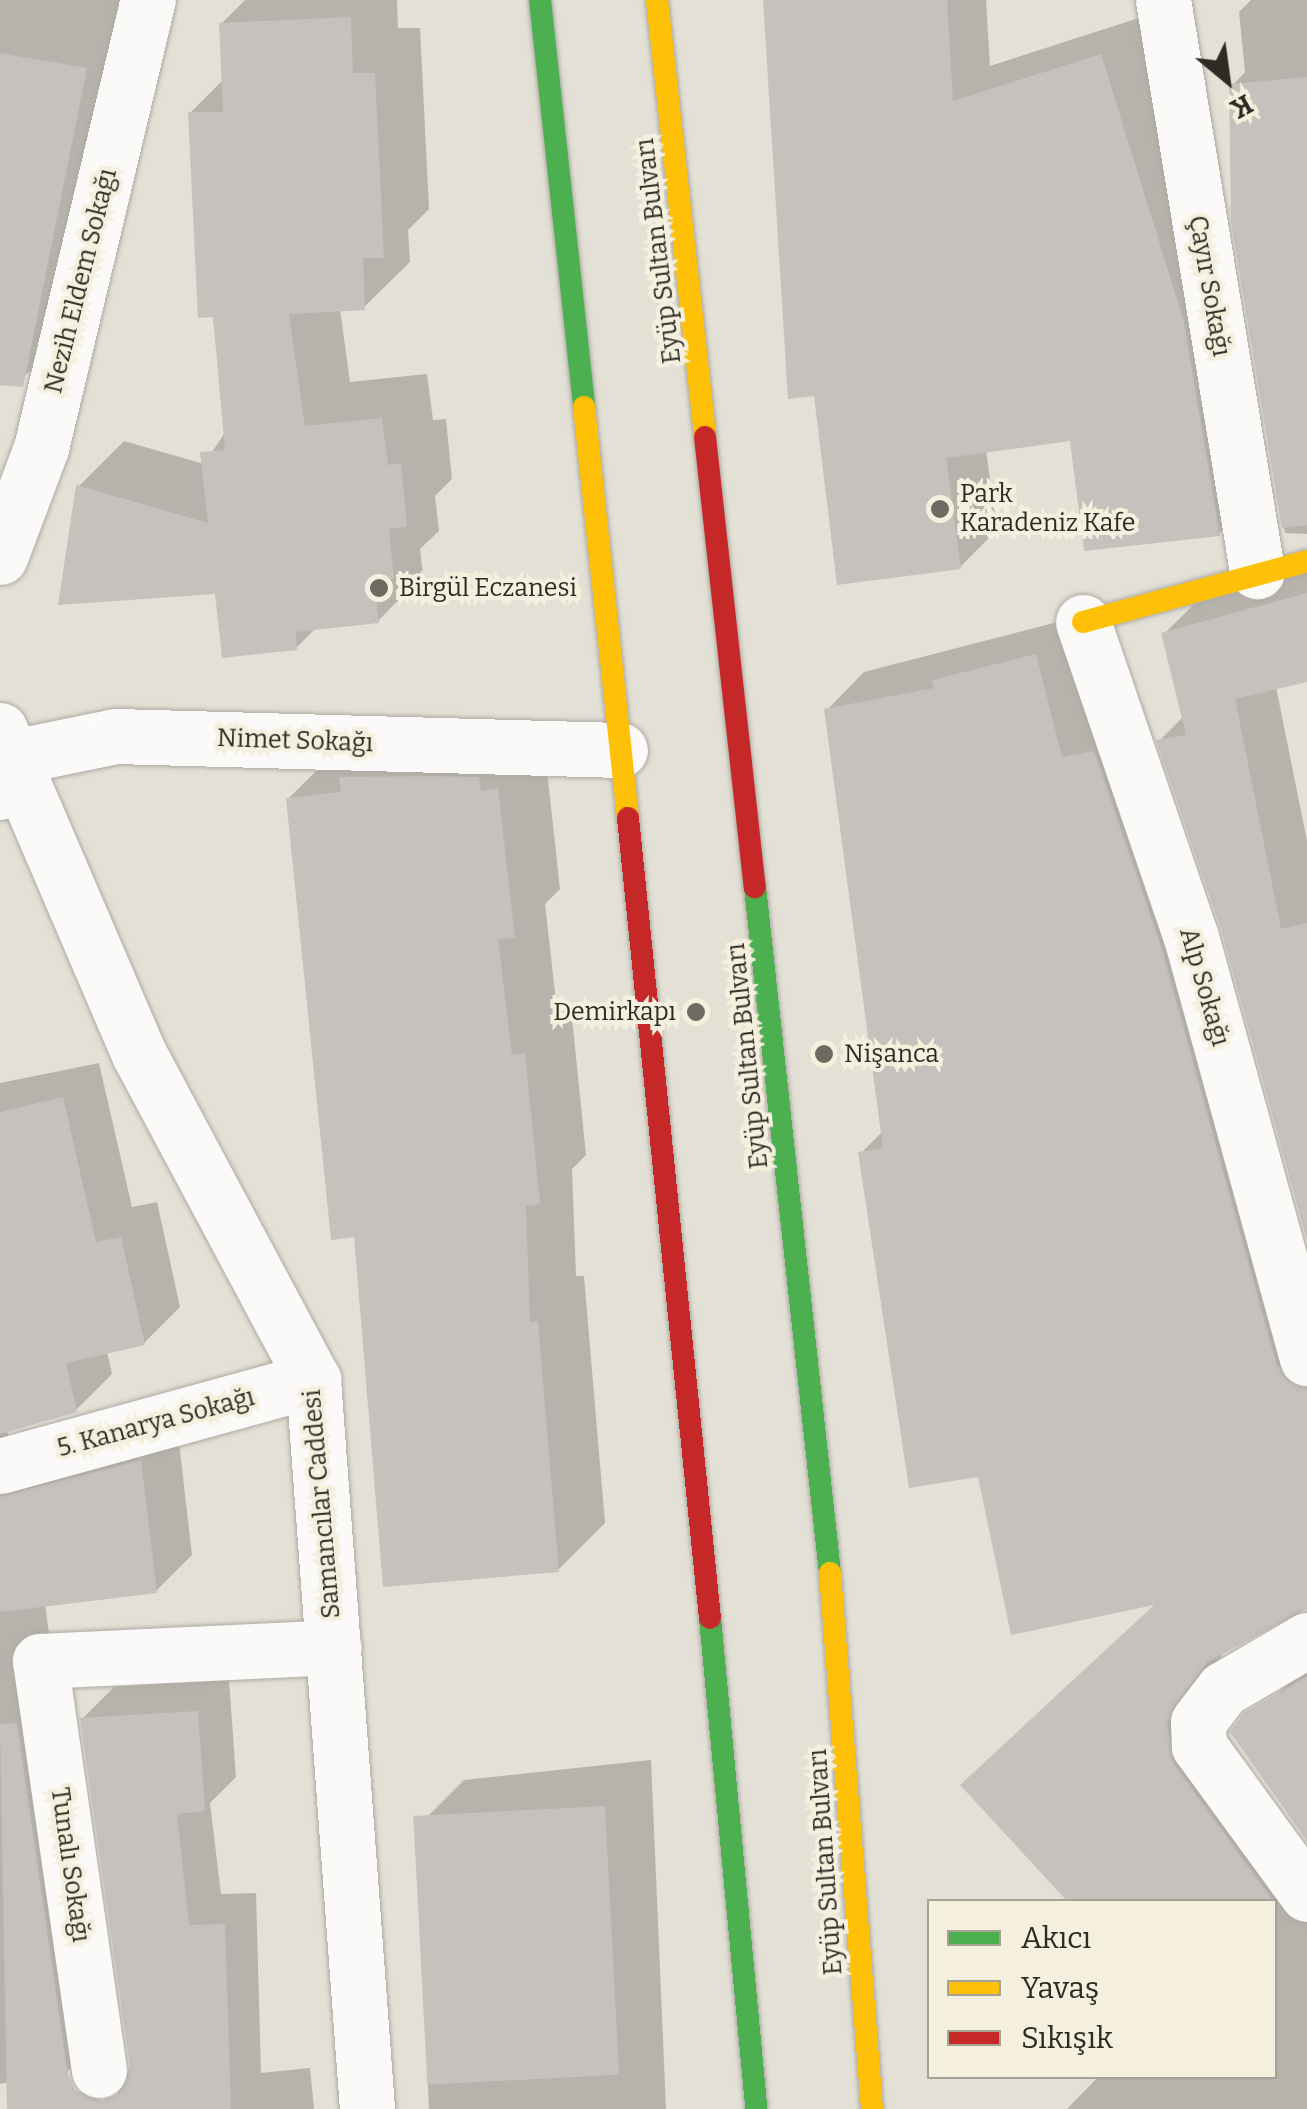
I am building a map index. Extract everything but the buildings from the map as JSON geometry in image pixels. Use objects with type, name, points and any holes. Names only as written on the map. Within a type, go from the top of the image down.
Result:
[{"type":"main road","points":[[540,0],[620,750],[756,2109]]},
{"type":"main road","name":"Eyüp Sultan Bulvarı","points":[[657,0],[838,1642],[872,2109]]},
{"type":"main road","points":[[1083,622],[1282,566]]},
{"type":"street","name":"Nezih Eldem Sokağı","points":[[0,557],[41,448],[148,0]]},
{"type":"street","name":"Çayır Sokağı","points":[[1163,0],[1282,566]]},
{"type":"street","name":"Alp Sokağı","points":[[1083,622],[1191,937],[1307,1358]]},
{"type":"street","name":"Nimet Sokağı","points":[[3,760],[116,736],[620,750]]},
{"type":"street","name":"Samancılar Caddesi","points":[[3,760],[138,1054],[313,1380],[367,2109]]},
{"type":"street","name":"5. Kanarya Sokağı","points":[[0,1466],[313,1380]]},
{"type":"street","points":[[1307,1640],[1223,1689],[1198,1722],[1199,1746],[1307,1894]]},
{"type":"street","name":"Tunalı Sokağı","points":[[99,2070],[40,1661],[334,1647]]},
{"type":"traffic: fast","points":[[540,0],[584,407]]},
{"type":"traffic: fast","points":[[755,887],[830,1573]]},
{"type":"traffic: fast","points":[[710,1618],[756,2109]]},
{"type":"traffic: slow","points":[[657,0],[705,437]]},
{"type":"traffic: slow","points":[[584,407],[628,818]]},
{"type":"traffic: slow","points":[[1083,622],[1307,561]]},
{"type":"traffic: slow","points":[[830,1573],[872,2109]]},
{"type":"traffic: jam","points":[[705,437],[755,887]]},
{"type":"traffic: jam","points":[[628,818],[710,1618]]},
{"type":"place","name":"Park Karadeniz Kafe","points":[[940,509]]},
{"type":"place","name":"Birgül Eczanesi","points":[[379,588]]},
{"type":"place","name":"Demirkapı","points":[[696,1012]]},
{"type":"place","name":"Nişanca","points":[[824,1054]]}]
